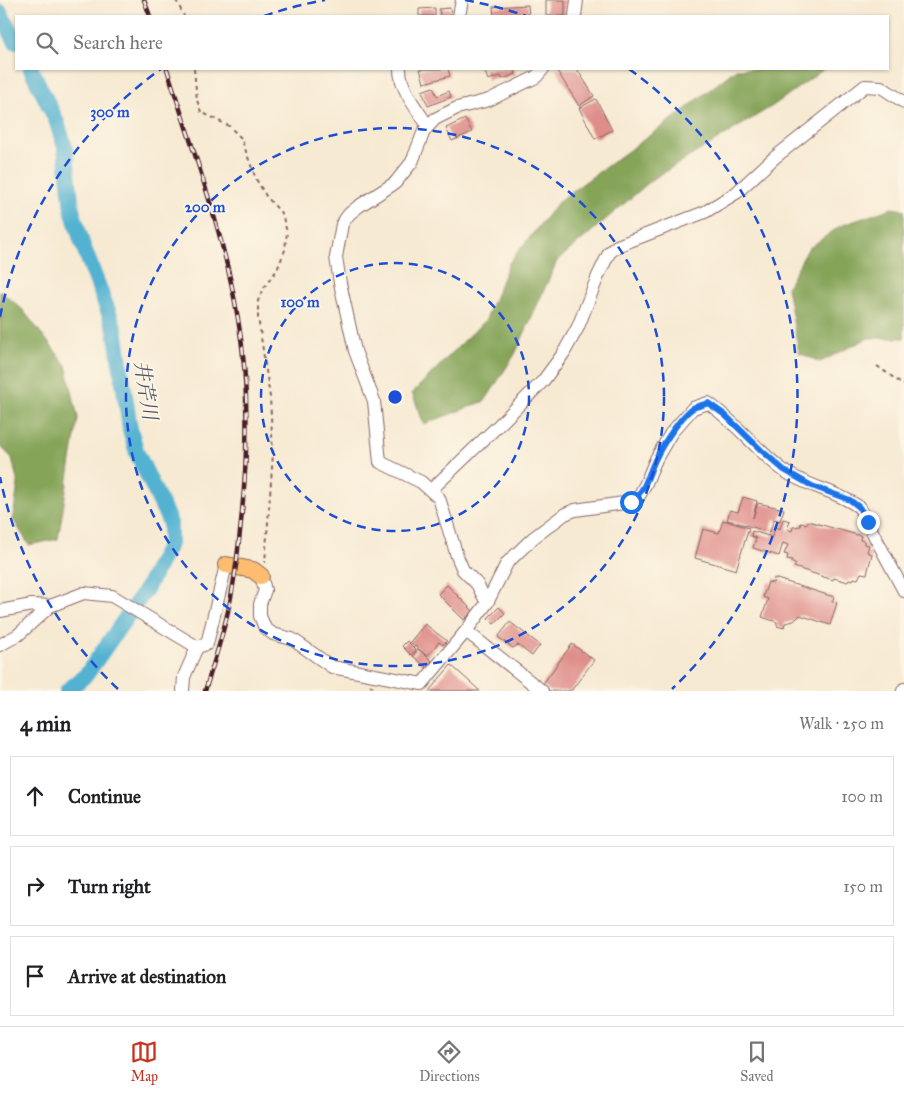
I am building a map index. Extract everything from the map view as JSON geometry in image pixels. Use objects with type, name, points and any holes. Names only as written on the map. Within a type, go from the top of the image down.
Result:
[{"type":"main road","points":[[226,564],[253,570],[261,576]]},
{"type":"street","points":[[459,15],[462,0]]},
{"type":"street","points":[[575,15],[576,0]]},
{"type":"street","points":[[400,70],[400,76],[405,89],[428,126]]},
{"type":"street","points":[[487,604],[477,584],[462,570],[439,498],[420,482],[380,462],[374,401],[355,351],[336,257],[342,224],[349,214],[395,184],[412,162],[424,131],[434,119],[457,108],[489,100],[536,77],[542,70]]},
{"type":"street","points":[[431,490],[543,381],[563,354],[578,327],[598,276],[610,253],[617,246],[705,212],[736,193],[774,158],[865,86],[881,87],[904,102]]},
{"type":"street","points":[[261,576],[265,590],[260,604],[260,616],[265,628],[273,634],[292,639],[332,667],[422,684],[487,604],[507,563],[533,538],[565,514],[575,510],[631,502],[639,496],[656,459],[671,433],[693,408],[708,403],[725,415],[784,470],[812,486],[850,500],[859,507],[904,591]]},
{"type":"street","points":[[0,645],[18,635],[50,606],[84,593],[112,596],[197,647],[207,644],[226,564]]},
{"type":"street","points":[[0,611],[32,605],[50,606]]},
{"type":"street","points":[[466,631],[542,691]]},
{"type":"street","points":[[183,691],[184,678],[197,647]]},
{"type":"path","points":[[176,0],[184,15]]},
{"type":"path","points":[[194,70],[197,100],[201,112],[229,126],[240,138],[256,179],[266,196],[282,214],[287,232],[285,250],[277,270],[263,289],[258,301],[258,317],[270,397],[273,454],[265,565],[261,576]]},
{"type":"path","points":[[877,366],[904,385]]},
{"type":"green space","points":[[735,70],[823,70],[774,105],[653,179],[557,261],[515,354],[485,401],[424,424],[412,393],[486,319],[509,263],[560,200],[678,115]]},
{"type":"green space","points":[[892,208],[904,210],[904,338],[868,338],[820,362],[799,353],[787,287],[808,249],[840,226]]},
{"type":"green space","points":[[0,291],[22,309],[66,365],[78,418],[58,539],[29,545],[13,519],[18,484],[12,458],[0,446]]},
{"type":"building","points":[[546,0],[565,0],[565,15],[546,15]]},
{"type":"building","points":[[528,5],[529,15],[494,15],[493,7]]},
{"type":"building","points":[[435,8],[435,15],[419,15],[419,9]]},
{"type":"building","points":[[450,8],[451,15],[440,15],[439,9]]},
{"type":"building","points":[[420,70],[448,70],[450,76],[424,83]]},
{"type":"building","points":[[484,70],[514,70],[516,74],[502,79],[501,76],[488,80]]},
{"type":"building","points":[[557,70],[578,70],[594,96],[579,106]]},
{"type":"building","points":[[433,87],[437,96],[449,91],[451,97],[428,106],[422,91]]},
{"type":"building","points":[[596,99],[612,130],[595,139],[579,108]]},
{"type":"building","points":[[465,119],[472,132],[452,141],[446,128]]},
{"type":"building","points":[[743,497],[757,501],[753,518],[758,503],[784,509],[780,521],[774,519],[770,532],[727,520],[730,510],[738,512]]},
{"type":"building","points":[[783,519],[790,521],[787,529],[792,531],[793,527],[801,526],[800,523],[806,524],[808,521],[861,536],[860,540],[864,541],[864,544],[869,545],[867,552],[872,554],[867,574],[861,573],[858,579],[849,579],[848,582],[834,578],[833,580],[794,567],[796,564],[792,563],[792,560],[787,559],[788,555],[784,554],[788,545],[783,543],[779,556],[753,548],[756,538],[751,536],[752,531],[772,537],[775,527],[780,529]]},
{"type":"building","points":[[723,520],[749,528],[736,570],[695,558],[703,529],[719,533]]},
{"type":"building","points":[[774,578],[834,597],[832,602],[837,603],[830,625],[800,615],[794,621],[785,623],[784,628],[777,626],[777,622],[762,617],[768,599],[763,597],[768,582],[773,583]]},
{"type":"building","points":[[447,585],[473,611],[464,620],[438,594]]},
{"type":"building","points":[[499,607],[505,613],[494,624],[488,618]]},
{"type":"building","points":[[510,622],[540,645],[532,656],[518,645],[513,648],[498,637]]},
{"type":"building","points":[[425,624],[447,641],[443,645],[439,642],[427,656],[410,642]]},
{"type":"building","points":[[407,641],[416,650],[411,655],[402,646]]},
{"type":"building","points":[[572,644],[594,660],[571,691],[550,691],[542,685]]},
{"type":"building","points":[[418,649],[432,661],[427,668],[413,656]]},
{"type":"building","points":[[451,665],[480,691],[429,691]]},
{"type":"waterway","name":"井芹川","points":[[0,12],[15,40]]},
{"type":"waterway","name":"井芹川","points":[[31,70],[56,120],[65,147],[72,209],[82,243],[115,329],[130,429],[137,453],[170,523],[170,543],[146,589],[86,675],[67,691]]},
{"type":"railway","points":[[144,0],[150,15]]},
{"type":"railway","points":[[167,70],[207,192],[225,255],[238,319],[245,370],[246,446],[243,497],[233,589],[226,621],[205,691]]},
{"type":"route","points":[[631,502],[639,496],[656,459],[671,433],[693,408],[708,403],[725,415],[784,470],[812,486],[850,500],[859,507],[868,522]]}]
